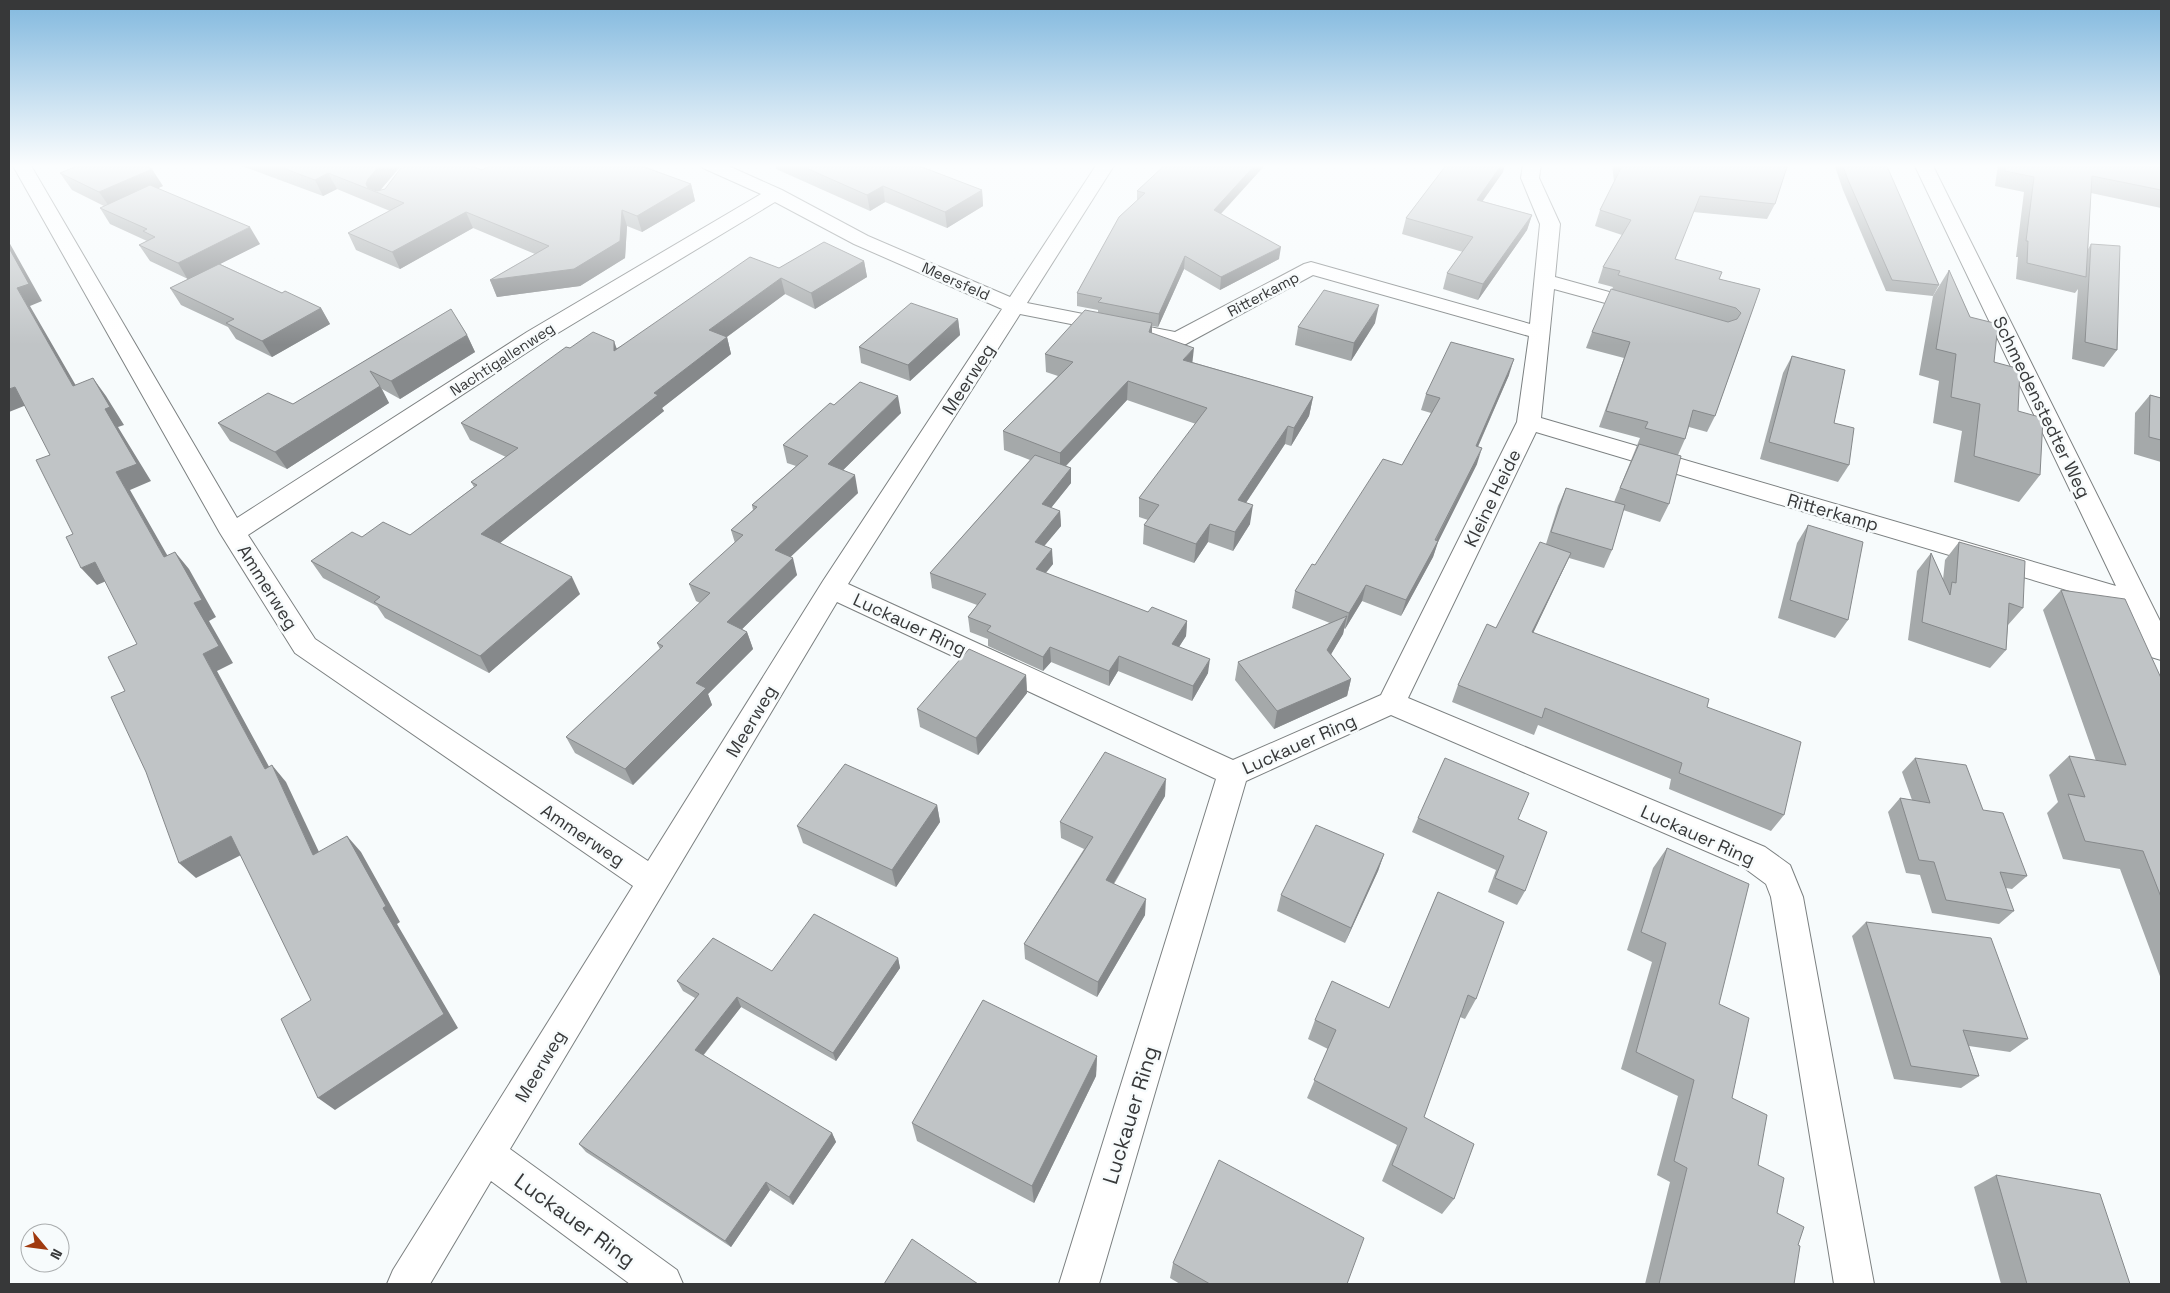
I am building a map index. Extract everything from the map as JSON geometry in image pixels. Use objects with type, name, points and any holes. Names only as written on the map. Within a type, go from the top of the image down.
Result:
[{"type":"street","name":"Ammerweg","points":[[56,224],[233,533],[305,646],[653,882]]},
{"type":"street","name":"Nachtigallenweg","points":[[233,533],[535,337],[724,224]]},
{"type":"street","name":"Meersfeld","points":[[832,224],[861,240],[1015,307]]},
{"type":"street","name":"Meerweg","points":[[407,1284],[832,588],[1068,224]]},
{"type":"street","name":"Kleine Heide","points":[[1392,703],[1530,422],[1550,224]]},
{"type":"street","name":"Schmedenstedter Weg","points":[[1952,224],[2161,650]]},
{"type":"street","name":"Ritterkamp","points":[[1015,307],[1178,339],[1311,268],[1540,333]]},
{"type":"street","points":[[1545,280],[1656,311]]},
{"type":"street","name":"Ritterkamp","points":[[1530,422],[2136,601]]},
{"type":"street","name":"Luckauer Ring","points":[[832,588],[1233,772],[1392,703],[1754,857],[1779,875],[1788,897],[1854,1284]]},
{"type":"street","name":"Luckauer Ring","points":[[1079,1284],[1233,772]]},
{"type":"street","name":"Luckauer Ring","points":[[487,1155],[663,1284]]},
{"type":"building","points":[[137,224],[244,224],[250,227],[178,263],[139,245],[155,237],[143,231],[147,229]]},
{"type":"building","points":[[364,224],[443,224],[392,252],[348,233]]},
{"type":"building","points":[[496,224],[621,224],[620,241],[574,269],[490,280],[549,246]]},
{"type":"building","points":[[1115,224],[1240,224],[1281,247],[1221,277],[1185,256],[1159,314],[1098,302],[1102,298],[1077,293]]},
{"type":"building","points":[[1428,224],[1525,224],[1483,284],[1447,273],[1473,237]]},
{"type":"building","points":[[1628,224],[1689,224],[1675,259],[1722,272],[1719,279],[1760,289],[1715,416],[1693,410],[1685,439],[1645,428],[1648,422],[1606,411],[1630,342],[1592,332],[1611,289],[1728,322],[1737,319],[1741,313],[1736,308],[1618,275],[1620,271],[1603,267]]},
{"type":"building","points":[[1868,224],[1912,224],[1939,285],[1892,280]]},
{"type":"building","points":[[2028,224],[2089,224],[2086,277],[2027,263],[2028,241],[2026,241]]},
{"type":"building","points":[[824,242],[864,261],[811,293],[781,278],[709,330],[727,337],[654,393],[658,395],[481,534],[572,577],[480,656],[374,602],[380,597],[311,561],[352,532],[362,537],[383,522],[410,535],[477,485],[471,482],[518,448],[461,423],[566,347],[570,348],[593,332],[614,341],[614,351],[750,257],[779,268]]},
{"type":"building","points":[[2091,244],[2120,246],[2117,350],[2085,342]]},
{"type":"building","points":[[9,248],[29,284],[17,288],[73,386],[93,378],[110,407],[105,409],[137,464],[116,472],[164,557],[175,552],[202,600],[194,603],[219,646],[203,654],[265,769],[272,765],[313,855],[347,836],[386,906],[383,908],[444,1014],[318,1098],[281,1019],[311,1000],[231,836],[179,863],[146,772],[111,697],[125,691],[108,657],[137,644],[95,562],[81,568],[66,537],[73,534],[36,460],[50,455],[15,387],[9,389]]},
{"type":"building","points":[[219,264],[282,293],[285,291],[321,308],[262,341],[226,323],[234,319],[170,288]]},
{"type":"building","points":[[1949,270],[1970,317],[1998,324],[1994,362],[2020,369],[2018,411],[2043,418],[2040,475],[1974,456],[1980,404],[1951,397],[1956,354],[1936,349]]},
{"type":"building","points":[[1324,290],[1379,305],[1354,343],[1298,327]]},
{"type":"building","points":[[911,303],[958,319],[908,365],[859,347]]},
{"type":"building","points":[[451,309],[467,335],[391,381],[370,371],[380,386],[275,452],[218,423],[268,393],[293,404]]},
{"type":"building","points":[[1085,310],[1152,323],[1149,332],[1194,348],[1183,360],[1313,397],[1294,428],[1288,426],[1238,500],[1253,505],[1235,532],[1210,524],[1196,544],[1144,525],[1159,505],[1139,498],[1207,408],[1128,381],[1060,453],[1003,431],[1073,362],[1045,354]]},
{"type":"building","points":[[1451,342],[1514,359],[1476,446],[1482,448],[1435,540],[1438,541],[1406,600],[1366,585],[1349,613],[1295,591],[1312,564],[1315,565],[1383,459],[1402,465],[1440,398],[1426,394]]},
{"type":"building","points":[[1792,356],[1845,370],[1834,423],[1854,428],[1849,465],[1769,442]]},
{"type":"building","points":[[860,382],[898,396],[828,464],[855,475],[775,550],[793,558],[727,622],[747,632],[696,683],[706,688],[625,769],[566,737],[663,646],[657,643],[710,593],[689,584],[743,535],[731,530],[757,507],[752,505],[808,456],[783,445],[830,403],[834,405]]},
{"type":"building","points":[[2150,395],[2161,398],[2161,440],[2149,437]]},
{"type":"building","points":[[1639,444],[1681,456],[1669,504],[1620,488]]},
{"type":"building","points":[[1035,455],[1071,468],[1042,504],[1060,511],[1035,542],[1052,549],[1036,569],[1148,612],[1152,607],[1187,621],[1172,644],[1210,659],[1193,686],[1119,656],[1109,671],[1050,647],[1043,657],[987,631],[991,626],[968,617],[986,594],[930,573]]},
{"type":"building","points":[[1566,488],[1625,505],[1612,550],[1551,532]]},
{"type":"building","points":[[1808,525],[1863,542],[1848,620],[1790,600]]},
{"type":"building","points":[[1540,542],[1571,553],[1532,632],[1709,699],[1707,707],[1801,742],[1784,815],[1679,773],[1682,763],[1545,708],[1542,718],[1458,685],[1487,624],[1496,628]]},
{"type":"building","points":[[1959,542],[2025,561],[2023,608],[2009,603],[2006,650],[1922,622],[1931,553],[1950,595],[1952,582],[1956,583]]},
{"type":"building","points":[[2061,590],[2125,599],[2161,678],[2161,897],[2143,851],[2085,841],[2068,794],[2085,797],[2069,756],[2126,765]]},
{"type":"building","points":[[1347,616],[1327,650],[1351,679],[1277,711],[1238,662]]},
{"type":"building","points":[[969,649],[1026,675],[976,738],[917,709]]},
{"type":"building","points":[[1105,752],[1166,779],[1106,880],[1146,899],[1098,982],[1024,944],[1093,837],[1060,822]]},
{"type":"building","points":[[1445,758],[1529,793],[1518,819],[1547,832],[1525,891],[1495,878],[1504,856],[1418,818]]},
{"type":"building","points":[[1915,758],[1966,765],[1983,810],[2003,813],[2027,876],[2000,872],[2014,911],[1946,900],[1934,862],[1919,860],[1900,798],[1930,803]]},
{"type":"building","points":[[845,764],[937,805],[892,870],[797,826]]},
{"type":"building","points":[[1316,825],[1384,854],[1351,928],[1281,895]]},
{"type":"building","points":[[1667,848],[1749,884],[1719,1004],[1749,1018],[1732,1098],[1767,1115],[1758,1165],[1784,1178],[1777,1213],[1804,1227],[1798,1245],[1800,1246],[1794,1284],[1659,1284],[1687,1168],[1674,1161],[1694,1080],[1636,1052],[1666,943],[1641,932]]},
{"type":"building","points":[[1438,892],[1504,922],[1476,999],[1468,995],[1424,1117],[1474,1144],[1454,1199],[1392,1165],[1407,1128],[1314,1080],[1336,1030],[1315,1020],[1332,981],[1389,1008]]},
{"type":"building","points":[[814,914],[898,958],[833,1053],[737,997],[695,1050],[832,1133],[789,1197],[766,1182],[725,1241],[579,1144],[699,994],[677,981],[713,938],[772,971]]},
{"type":"building","points":[[1866,922],[1991,938],[2028,1039],[1963,1030],[1979,1076],[1911,1066]]},
{"type":"building","points":[[983,1000],[1097,1056],[1032,1186],[912,1123]]},
{"type":"building","points":[[1219,1160],[1364,1238],[1347,1284],[1210,1284],[1173,1263]]},
{"type":"building","points":[[1996,1175],[2100,1194],[2130,1284],[2027,1284]]},
{"type":"building","points":[[912,1239],[978,1284],[884,1284]]}]
